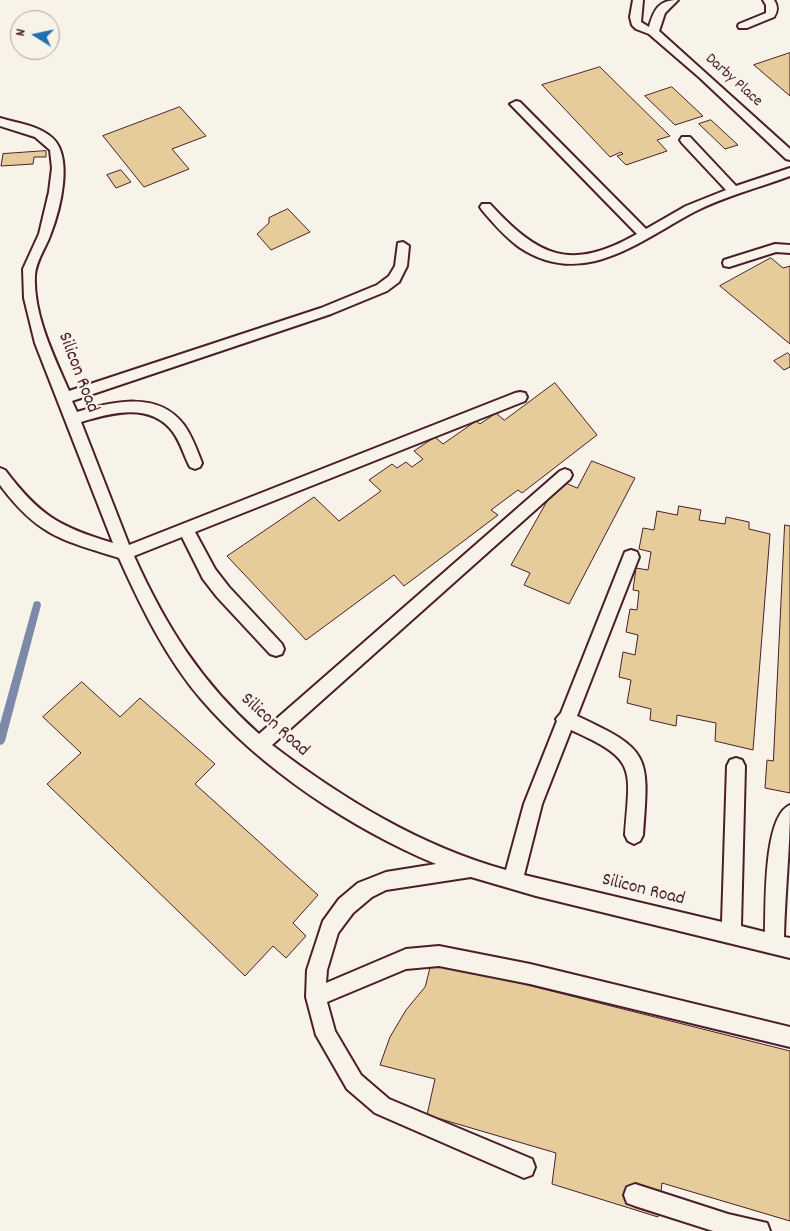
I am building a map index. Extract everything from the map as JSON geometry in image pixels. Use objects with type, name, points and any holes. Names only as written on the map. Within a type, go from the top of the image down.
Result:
[{"type":"lane","name":"Darby Place","points":[[638,0],[635,17],[636,23],[653,32],[790,156]]},
{"type":"lane","points":[[653,32],[656,17],[660,10],[673,0]]},
{"type":"lane","points":[[743,26],[770,14],[773,10],[768,0]]},
{"type":"lane","points":[[516,104],[645,235]]},
{"type":"lane","name":"Silicon Road","points":[[0,122],[26,128],[43,136],[52,143],[57,152],[59,173],[46,232],[32,260],[28,278],[34,322],[125,553],[179,654],[208,694],[299,778],[418,846],[472,868],[512,880],[782,946]]},
{"type":"lane","points":[[776,142],[790,139]]},
{"type":"lane","points":[[686,140],[735,192]]},
{"type":"lane","points":[[486,206],[516,238],[529,248],[546,256],[580,261],[599,258],[645,235],[691,208],[790,172]]},
{"type":"lane","points":[[64,398],[326,311],[382,288],[394,279],[401,266],[403,246]]},
{"type":"lane","points":[[729,263],[775,248],[790,248]]},
{"type":"lane","points":[[0,474],[17,498],[46,524],[75,537],[125,553],[520,397]]},
{"type":"lane","points":[[72,419],[110,408],[130,406],[152,409],[166,416],[178,426],[195,463]]},
{"type":"lane","points":[[260,744],[565,475]]},
{"type":"lane","points":[[186,530],[209,574],[222,592],[276,648]]},
{"type":"lane","points":[[512,880],[532,804],[631,557]]},
{"type":"lane","points":[[565,719],[616,744],[633,762],[637,781],[634,834]]},
{"type":"lane","points":[[731,934],[736,766]]},
{"type":"lane","points":[[782,946],[778,853],[783,822],[790,814]]},
{"type":"lane","points":[[472,868],[386,882],[365,890],[346,906],[330,928],[317,970],[316,997],[326,1035],[354,1082],[382,1106],[524,1168]]},
{"type":"lane","points":[[316,997],[406,959],[439,956],[530,974],[790,1036]]},
{"type":"lane","points":[[635,1195],[728,1225],[759,1231]]},
{"type":"building","points":[[790,53],[790,96],[754,65]]},
{"type":"building","points":[[600,67],[670,136],[657,140],[667,151],[626,165],[617,156],[623,154],[621,152],[610,157],[542,85]]},
{"type":"building","points":[[672,87],[703,116],[675,125],[645,96]]},
{"type":"building","points":[[180,107],[206,136],[172,149],[189,169],[144,187],[103,136]]},
{"type":"building","points":[[711,120],[738,145],[725,149],[699,124]]},
{"type":"building","points":[[46,151],[46,157],[34,157],[33,164],[1,166],[3,154]]},
{"type":"building","points":[[121,170],[131,182],[116,188],[107,175]]},
{"type":"building","points":[[288,209],[310,232],[271,250],[257,234],[269,223],[269,218]]},
{"type":"building","points":[[771,258],[783,268],[790,266],[790,344],[720,286]]},
{"type":"building","points":[[788,353],[790,355],[790,367],[784,370],[774,361]]},
{"type":"building","points":[[555,383],[597,435],[522,493],[518,490],[491,510],[498,515],[404,586],[394,575],[306,640],[227,556],[314,497],[339,521],[381,491],[369,480],[392,464],[397,468],[406,462],[412,467],[423,459],[414,451],[435,437],[443,444],[476,421],[480,424],[496,413],[504,420]]},
{"type":"building","points":[[592,461],[635,478],[569,604],[524,585],[530,573],[511,565],[559,480],[577,488]]},
{"type":"building","points":[[679,506],[701,510],[699,520],[725,524],[726,517],[749,522],[749,529],[770,534],[753,750],[715,741],[716,723],[677,715],[676,726],[650,720],[651,709],[627,703],[631,680],[619,677],[623,652],[635,655],[638,635],[626,632],[630,609],[637,610],[639,591],[633,590],[636,568],[648,570],[651,552],[639,549],[643,528],[654,530],[657,511],[677,515]]},
{"type":"building","points":[[785,525],[790,526],[790,793],[765,788],[767,760],[773,761]]},
{"type":"building","points":[[82,682],[120,717],[140,698],[215,764],[195,784],[318,895],[293,923],[306,936],[286,958],[273,946],[245,976],[47,784],[81,753],[43,717]]},
{"type":"building","points":[[432,961],[790,1051],[790,1221],[662,1183],[658,1217],[552,1184],[556,1153],[427,1115],[435,1079],[380,1065],[390,1037],[406,1010],[425,987]]},
{"type":"waterway","points":[[0,741],[37,605]]}]
